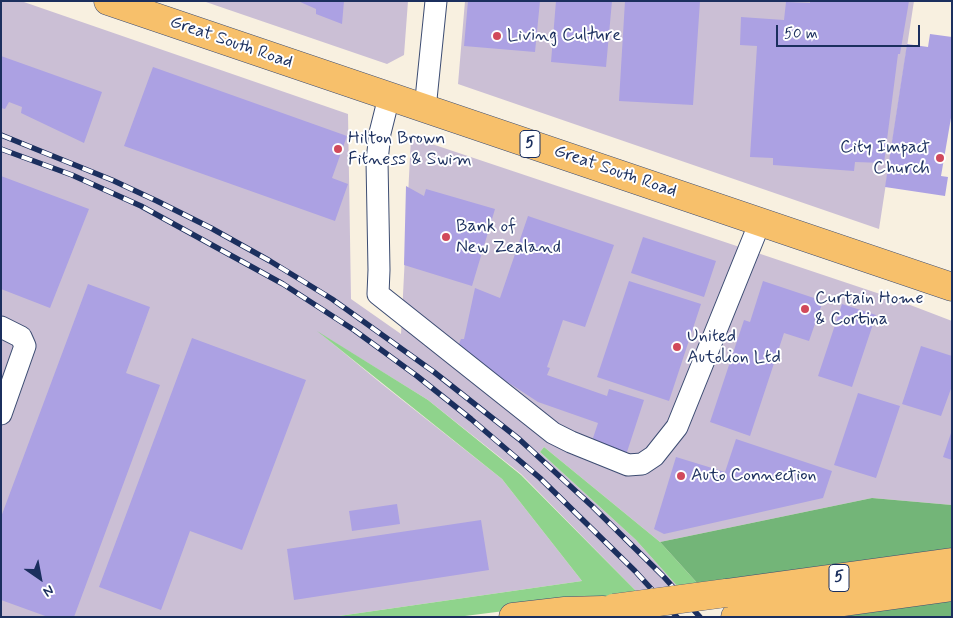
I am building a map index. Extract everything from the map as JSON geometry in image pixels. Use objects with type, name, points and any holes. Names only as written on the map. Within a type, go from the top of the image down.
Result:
[{"type":"main road","name":"Great South Road","points":[[108,1],[952,287]]},
{"type":"main road","name":"5","points":[[730,605],[952,562]]},
{"type":"main road","name":"5","points":[[598,612],[730,605],[952,587]]},
{"type":"main road","points":[[513,617],[565,611],[598,612]]},
{"type":"street","points":[[425,109],[436,1]]},
{"type":"street","points":[[389,97],[380,133],[377,160],[378,294],[553,433],[628,465],[642,464],[654,456],[677,427],[760,222]]},
{"type":"street","points":[[1,327],[21,337],[25,346],[1,414]]},
{"type":"shaded area","points":[[1,1],[21,1],[348,114],[351,299],[401,334],[411,137],[892,298],[952,321],[952,505],[872,498],[660,542],[544,447],[540,452],[636,540],[679,588],[639,594],[521,474],[428,400],[321,334],[502,479],[582,581],[332,617],[1,617]]},
{"type":"shaded area","points":[[203,1],[408,1],[404,55],[387,64]]},
{"type":"shaded area","points":[[465,1],[914,1],[879,229],[458,84]]},
{"type":"green space","points":[[317,331],[428,400],[521,475],[639,594],[457,617],[332,617],[582,581],[502,479]]},
{"type":"green space","points":[[544,447],[660,542],[699,585],[679,588],[636,540],[540,452]]},
{"type":"green space","points":[[872,498],[952,505],[952,551],[699,585],[660,542]]},
{"type":"green space","points":[[952,599],[952,617],[821,617]]},
{"type":"building","points":[[298,1],[344,1],[342,24],[316,14],[316,9]]},
{"type":"building","points":[[468,1],[540,1],[535,52],[464,46]]},
{"type":"building","points":[[556,1],[612,1],[606,67],[551,62]]},
{"type":"building","points":[[625,1],[700,1],[693,105],[619,101]]},
{"type":"building","points":[[810,1],[909,1],[900,54],[898,54],[884,163],[855,162],[854,171],[773,165],[773,158],[750,157],[757,46],[740,45],[741,17],[784,20],[786,2],[810,3]]},
{"type":"building","points":[[930,34],[952,37],[952,112],[941,176],[948,177],[945,196],[885,187],[907,44],[928,47]]},
{"type":"building","points":[[1,56],[102,92],[84,143],[21,113],[22,107],[9,102],[5,109],[1,108]]},
{"type":"building","points":[[153,67],[347,136],[332,178],[348,184],[335,221],[124,146]]},
{"type":"building","points":[[1,176],[89,209],[50,308],[1,289]]},
{"type":"building","name":"Bank of New Zealand","points":[[406,186],[424,196],[426,189],[495,209],[472,286],[404,265]]},
{"type":"building","points":[[528,216],[614,245],[585,327],[563,320],[547,367],[550,368],[547,375],[607,396],[609,389],[644,400],[626,455],[591,444],[598,423],[538,402],[457,349],[461,339],[464,339],[475,288],[500,298]]},
{"type":"building","points":[[643,237],[716,261],[704,297],[631,273]]},
{"type":"building","points":[[629,281],[701,304],[669,401],[597,377]]},
{"type":"building","points":[[763,281],[823,301],[809,341],[784,333],[750,436],[710,422],[744,320],[750,322]]},
{"type":"building","points":[[88,284],[150,307],[126,373],[160,385],[74,617],[48,617],[1,600],[1,517]]},
{"type":"building","points":[[842,304],[876,315],[852,387],[818,376]]},
{"type":"building","points":[[192,338],[306,380],[242,550],[190,531],[161,610],[99,587]]},
{"type":"building","points":[[921,346],[952,356],[952,386],[941,416],[902,404]]},
{"type":"building","points":[[858,393],[900,406],[876,478],[834,465]]},
{"type":"building","points":[[952,433],[952,460],[943,457]]},
{"type":"building","points":[[736,439],[832,471],[823,498],[664,534],[654,529],[676,457],[725,472]]},
{"type":"building","points":[[397,504],[400,524],[352,531],[349,511]]},
{"type":"building","points":[[481,520],[489,570],[294,600],[287,549]]},
{"type":"railway","points":[[1,135],[112,180],[157,201],[270,261],[332,299],[434,372],[519,439],[592,506],[663,576],[700,617]]},
{"type":"railway","points":[[1,149],[72,175],[141,206],[283,284],[354,330],[417,376],[540,478],[635,571],[677,617]]},
{"type":"place","name":"Living Culture","points":[[497,36]]},
{"type":"place","name":"Hilton Brown Fitness & Swim","points":[[338,149]]},
{"type":"place","name":"City Impact Church","points":[[940,158]]},
{"type":"place","name":"Bank of New Zealand","points":[[446,237]]},
{"type":"place","name":"Curtain Home & Cortina","points":[[805,309]]},
{"type":"place","name":"United Autolion Ltd","points":[[677,347]]},
{"type":"place","name":"Auto Connection","points":[[681,476]]}]
